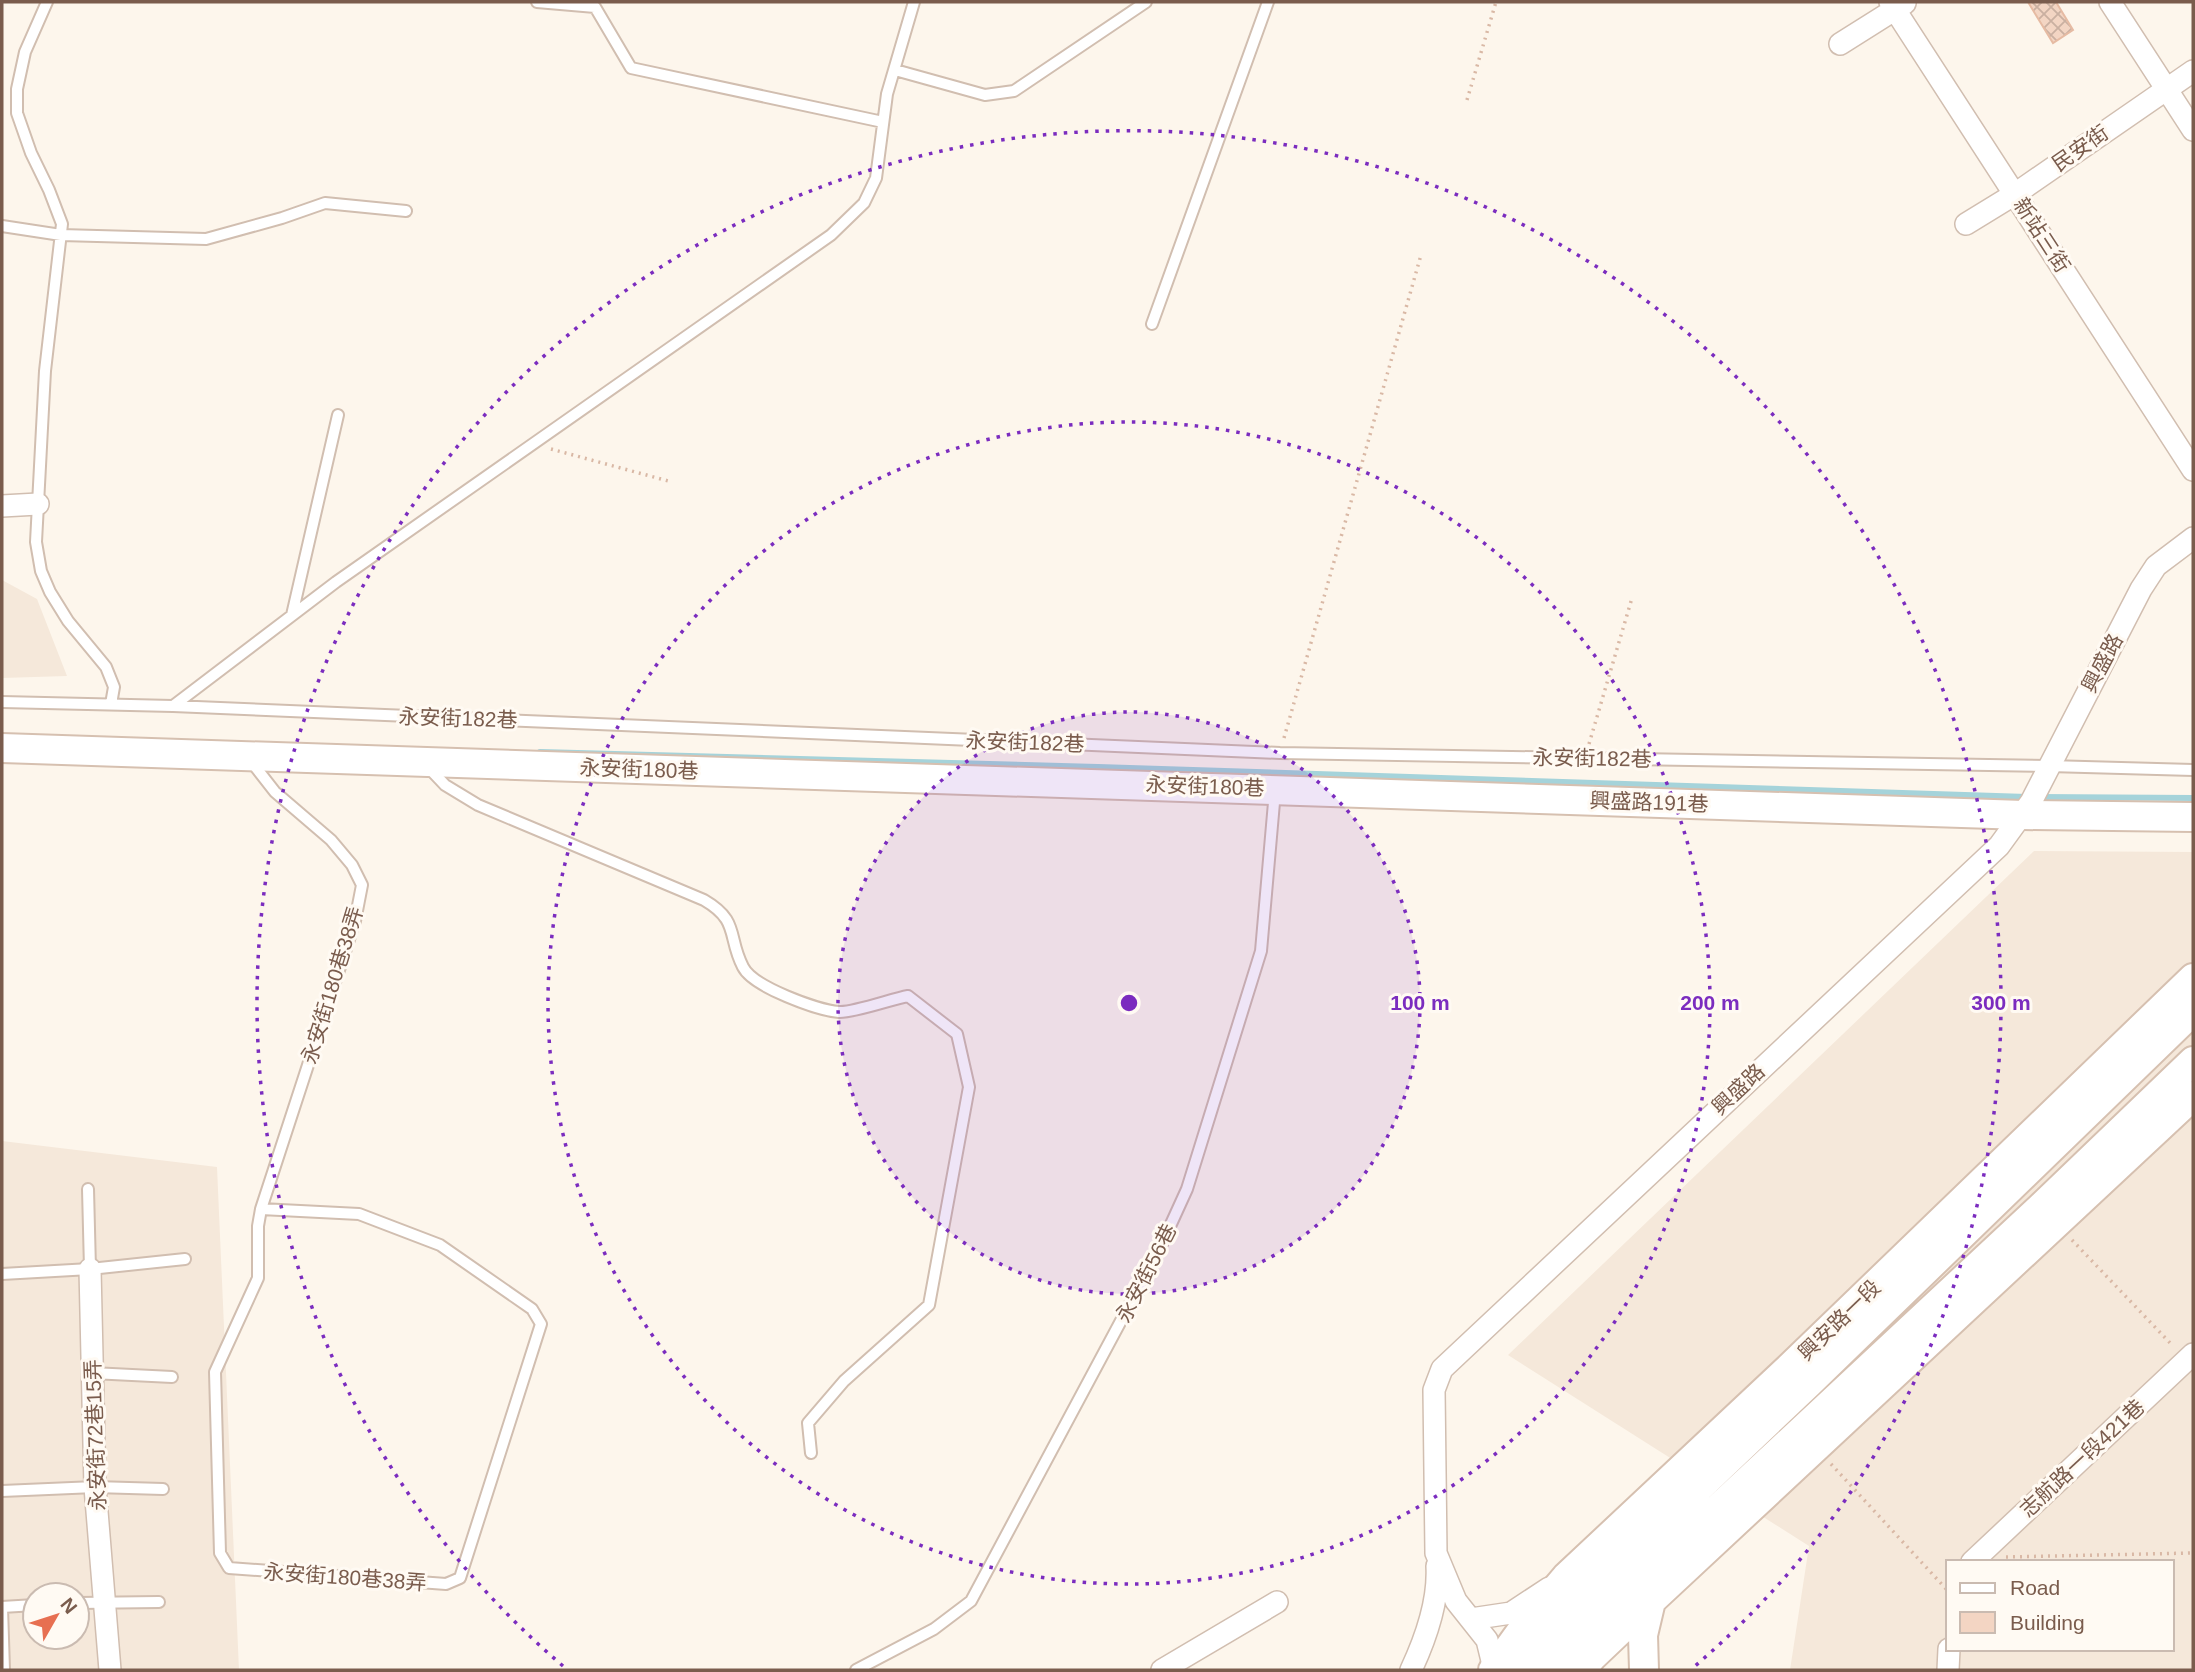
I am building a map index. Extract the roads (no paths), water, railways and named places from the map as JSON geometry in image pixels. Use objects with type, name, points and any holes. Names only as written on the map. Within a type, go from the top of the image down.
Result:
[{"type":"street","points":[[2110,2],[2193,130]]},
{"type":"street","points":[[1840,44],[1897,5]]},
{"type":"street","name":"新站三街","points":[[1897,5],[2193,470]]},
{"type":"street","name":"民安街","points":[[1966,224],[2015,194],[2193,71]]},
{"type":"street","points":[[2,506],[38,504]]},
{"type":"street","name":"興盛路","points":[[1493,1670],[1487,1640],[1456,1601],[1436,1553],[1434,1390],[1441,1369],[1999,846],[2027,808],[2141,589],[2156,566],[2193,538]]},
{"type":"street","name":"永安街180巷","points":[[2,748],[1276,789]]},
{"type":"street","name":"興盛路191巷","points":[[1276,789],[2027,808],[2193,817]]},
{"type":"street","name":"興安路一段","points":[[2009,1173],[2193,978]]},
{"type":"street","name":"興安路一段","points":[[1523,1670],[1566,1614],[1772,1401],[2009,1173],[2193,1011]]},
{"type":"street","points":[[2049,1215],[2193,1061]]},
{"type":"street","points":[[1552,1670],[1596,1622],[1654,1569],[1808,1439],[2049,1215],[2193,1096]]},
{"type":"street","name":"永安街72巷15弄","points":[[90,1269],[95,1487],[110,1670]]},
{"type":"street","name":"志航路一段421巷","points":[[1973,1559],[2190,1358]]},
{"type":"street","name":"興安路一段","points":[[1493,1670],[1527,1623],[1566,1577],[1772,1401]]},
{"type":"street","points":[[1582,1670],[1808,1439]]},
{"type":"street","points":[[1412,1670],[1424,1644],[1438,1584],[1436,1553]]},
{"type":"street","points":[[1644,1670],[1643,1635],[1651,1601],[1654,1569]]},
{"type":"street","points":[[1471,1619],[1511,1613],[1566,1577]]},
{"type":"street","points":[[1162,1670],[1277,1602]]},
{"type":"street","points":[[1948,1670],[1949,1651]]},
{"type":"lane","points":[[47,2],[25,52],[17,89],[17,113],[62,224],[45,371],[36,542],[41,571],[50,592],[68,621],[106,667],[114,687],[111,704]]},
{"type":"lane","points":[[537,2],[594,7],[631,68],[883,122]]},
{"type":"lane","points":[[173,706],[292,615],[831,235],[864,202],[876,178],[887,94],[914,2]]},
{"type":"lane","points":[[895,70],[985,95],[1014,91],[1146,2]]},
{"type":"lane","points":[[1152,324],[1268,2]]},
{"type":"lane","points":[[2,226],[61,235],[206,239],[325,203],[406,211]]},
{"type":"lane","points":[[292,615],[338,415]]},
{"type":"lane","name":"永安街182巷","points":[[2,702],[173,706],[1280,753],[1584,758],[2046,771],[2193,770]]},
{"type":"lane","name":"永安街180巷38弄","points":[[248,758],[275,792],[331,840],[352,865],[362,885],[355,921],[261,1209],[258,1226],[258,1278],[215,1372],[220,1553],[229,1568],[446,1584],[460,1578],[541,1324],[532,1309],[440,1245],[359,1214],[261,1209]]},
{"type":"lane","points":[[423,762],[445,786],[478,805],[575,844],[718,908],[729,921],[743,969],[775,993],[840,1012],[908,996],[957,1034],[969,1087],[929,1305],[844,1381],[808,1423],[811,1453]]},
{"type":"lane","name":"永安街56巷","points":[[856,1670],[934,1629],[971,1601],[1161,1246],[1187,1189],[1261,951],[1276,789]]},
{"type":"lane","points":[[88,1189],[90,1269]]},
{"type":"lane","points":[[2,1274],[90,1269],[185,1259]]},
{"type":"lane","points":[[92,1373],[172,1377]]},
{"type":"lane","points":[[2,1491],[95,1487],[163,1489]]},
{"type":"lane","points":[[91,1602],[159,1602]]},
{"type":"lane","points":[[4,1670],[2,1607],[21,1606]]},
{"type":"waterway","points":[[540,752],[2027,797]]},
{"type":"waterway","points":[[2038,797],[2193,798]]}]
